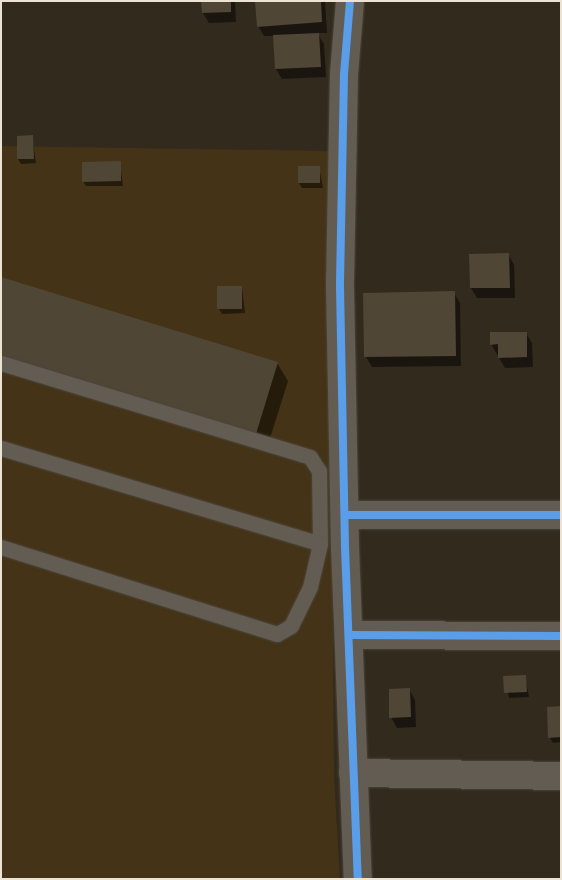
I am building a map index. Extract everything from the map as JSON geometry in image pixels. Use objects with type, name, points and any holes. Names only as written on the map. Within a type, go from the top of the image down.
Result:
[{"type":"street","points":[[350,1],[344,74],[340,287],[349,635],[353,692],[353,773],[358,879]]},
{"type":"street","points":[[346,516],[561,515]]},
{"type":"street","points":[[349,635],[561,636]]},
{"type":"street","points":[[353,773],[561,776]]},
{"type":"lane","points":[[1,364],[310,457],[319,471],[320,544],[310,588],[291,626],[278,634],[1,547]]},
{"type":"lane","points":[[1,448],[320,544]]},
{"type":"shaded area","points":[[1,146],[329,151],[334,777],[340,879],[1,879]]},
{"type":"building","points":[[201,1],[231,1],[231,12],[202,13]]},
{"type":"building","points":[[255,1],[321,1],[322,22],[257,27]]},
{"type":"building","points":[[319,33],[321,67],[275,69],[273,35]]},
{"type":"building","points":[[33,135],[34,159],[17,159],[17,136]]},
{"type":"building","points":[[121,161],[121,181],[82,182],[82,162]]},
{"type":"building","points":[[298,166],[320,166],[320,183],[298,183]]},
{"type":"building","points":[[509,253],[510,288],[470,288],[469,254]]},
{"type":"building","points":[[1,277],[278,362],[256,434],[1,356]]},
{"type":"building","points":[[217,286],[242,286],[242,309],[217,309]]},
{"type":"building","points":[[455,291],[456,356],[364,357],[363,293]]},
{"type":"building","points":[[490,332],[527,332],[527,357],[498,358],[498,344],[490,345]]},
{"type":"building","points":[[526,675],[527,692],[504,693],[503,676]]},
{"type":"building","points":[[410,688],[411,717],[389,718],[389,689]]},
{"type":"building","points":[[561,706],[561,737],[548,738],[547,707]]},
{"type":"cycle path","points":[[350,1],[344,74],[340,287],[345,547],[358,879]]},
{"type":"cycle path","points":[[345,515],[561,515]]},
{"type":"cycle path","points":[[349,635],[561,636]]}]
